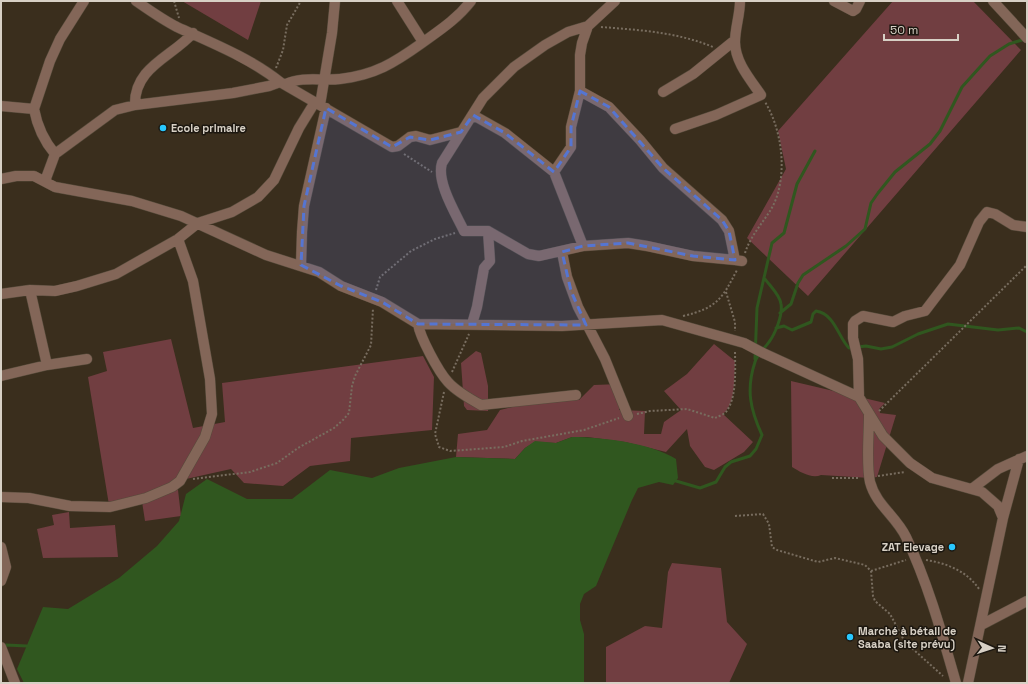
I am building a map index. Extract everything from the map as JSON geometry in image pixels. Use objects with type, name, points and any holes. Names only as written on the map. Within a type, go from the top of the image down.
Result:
[{"type":"street","points":[[55,154],[42,135],[34,108],[50,62],[60,39],[84,1]]},
{"type":"street","points":[[136,1],[177,27],[194,33],[280,80],[392,147],[398,146],[410,137],[416,136],[430,140],[461,132]]},
{"type":"street","points":[[301,265],[304,206],[325,81],[335,1]]},
{"type":"street","points":[[397,1],[423,42]]},
{"type":"street","points":[[45,181],[55,154],[109,113],[135,104],[233,93],[269,86],[280,80],[325,81],[370,74],[396,62],[448,25],[471,1]]},
{"type":"street","points":[[580,91],[609,107],[640,140],[663,168],[722,220],[729,231],[739,261],[693,256],[628,243],[583,246],[543,256],[535,256],[488,231],[464,232],[442,181],[440,172],[442,163],[483,98],[526,57],[568,32],[588,26],[615,1]]},
{"type":"street","points":[[675,129],[716,115],[761,95],[739,60],[735,40],[740,1]]},
{"type":"street","points":[[834,1],[853,10],[856,9],[860,1]]},
{"type":"street","points":[[999,3],[1027,38]]},
{"type":"street","points":[[554,172],[571,147],[571,127],[580,91],[580,55],[588,26]]},
{"type":"street","points":[[135,104],[135,94],[150,68],[183,44],[194,33]]},
{"type":"street","points":[[663,92],[693,74],[735,40]]},
{"type":"street","points":[[1,294],[30,290],[55,291],[101,280],[116,274],[178,239],[198,223],[232,212],[258,197],[269,187],[277,175],[299,128],[320,105]]},
{"type":"street","points":[[1,106],[34,108]]},
{"type":"street","points":[[473,115],[505,133],[554,172],[583,246]]},
{"type":"street","points":[[1,179],[16,176],[34,176],[55,187],[132,201],[181,216],[266,255],[319,272],[341,286],[382,302],[418,324],[586,325],[662,320],[735,340],[859,397]]},
{"type":"street","points":[[1003,518],[998,506],[992,499],[982,492],[973,488],[932,478],[920,472],[884,436],[870,417],[859,397],[858,359],[853,338],[854,324],[858,318],[863,316],[892,322],[905,316],[924,311],[960,265],[980,222],[987,212],[995,214],[1013,224],[1027,227]]},
{"type":"street","points":[[472,324],[477,308],[484,268],[490,261],[488,231]]},
{"type":"street","points":[[1,497],[29,498],[70,506],[110,507],[146,498],[172,487],[180,481],[204,437],[212,414],[212,408],[210,379],[193,281],[178,239]]},
{"type":"street","points":[[562,252],[571,290],[586,325],[604,359],[628,416]]},
{"type":"street","points":[[30,290],[40,340],[47,365]]},
{"type":"street","points":[[418,324],[419,333],[447,381],[481,405],[576,395]]},
{"type":"street","points":[[1,376],[47,365],[87,359]]},
{"type":"street","points":[[870,417],[870,481],[879,503],[892,515],[903,530],[915,558],[940,630],[956,683]]},
{"type":"street","points":[[973,488],[998,468],[1023,457]]},
{"type":"street","points":[[968,683],[1003,518],[1023,457]]},
{"type":"street","points":[[1,581],[6,567],[2,552]]},
{"type":"street","points":[[981,625],[1027,602]]},
{"type":"street","points":[[1,647],[15,683]]},
{"type":"path","points":[[174,1],[179,19],[177,27]]},
{"type":"path","points":[[280,80],[287,25],[302,1]]},
{"type":"path","points":[[588,26],[641,30],[682,36],[721,50]]},
{"type":"path","points":[[662,320],[691,314],[714,304],[726,292],[739,261],[751,238],[771,210],[778,196],[782,182],[781,156],[774,118],[761,95]]},
{"type":"path","points":[[392,147],[413,158],[442,181]]},
{"type":"path","points":[[180,481],[250,472],[277,463],[298,448],[334,428],[348,413],[352,386],[371,345],[373,329],[372,299],[380,277],[411,251],[435,239],[464,232]]},
{"type":"path","points":[[870,417],[1027,265]]},
{"type":"path","points":[[472,324],[466,343],[447,381],[440,405],[435,434],[439,447],[450,451],[504,447],[522,441],[584,430],[612,419],[650,411],[687,409],[715,418],[723,414],[728,410],[733,394],[735,340],[735,322],[726,292]]},
{"type":"path","points":[[735,516],[762,514],[769,524],[772,547],[778,550],[818,562],[835,558],[865,565],[871,571],[873,596],[875,601],[890,614],[905,642],[946,678]]},
{"type":"path","points":[[871,571],[915,558],[936,562],[961,572],[976,584],[987,598]]},
{"type":"highlighted area","points":[[580,91],[609,107],[663,168],[722,220],[729,231],[735,260],[693,256],[628,243],[583,246],[562,252],[571,291],[586,325],[418,324],[382,302],[341,286],[301,265],[304,206],[326,108],[392,147],[410,137],[430,140],[461,132],[473,115],[505,133],[554,172],[571,147],[571,127]]},
{"type":"shaded area","points":[[182,1],[261,1],[248,40]]},
{"type":"shaded area","points":[[893,1],[973,1],[1021,50],[808,296],[747,238],[786,169],[778,131]]},
{"type":"shaded area","points":[[171,339],[193,428],[225,422],[222,383],[423,356],[434,377],[432,430],[351,438],[350,461],[310,466],[283,486],[244,483],[231,469],[177,481],[181,516],[145,521],[141,495],[109,505],[88,377],[107,371],[103,352]]},
{"type":"shaded area","points":[[714,344],[735,361],[732,397],[723,414],[753,442],[744,452],[714,470],[705,467],[690,446],[687,429],[666,452],[625,442],[587,437],[572,437],[556,443],[535,442],[525,448],[515,459],[456,457],[458,434],[487,430],[500,410],[542,400],[579,400],[594,385],[620,384],[619,410],[645,411],[644,434],[661,434],[664,422],[681,410],[664,391],[687,374]]},
{"type":"shaded area","points":[[476,351],[481,353],[488,386],[488,411],[467,410],[464,406],[461,363]]},
{"type":"shaded area","points":[[791,381],[885,403],[879,409],[880,413],[896,415],[877,477],[810,476],[792,467]]},
{"type":"shaded area","points":[[572,437],[598,438],[626,442],[665,453],[676,459],[678,478],[673,485],[659,482],[638,488],[596,586],[584,594],[580,604],[580,620],[584,634],[584,683],[24,683],[17,669],[43,607],[68,609],[119,578],[157,546],[179,521],[186,494],[207,479],[247,499],[292,499],[330,470],[372,478],[399,468],[456,457],[515,459],[525,448],[535,441],[556,443]]},
{"type":"shaded area","points":[[69,512],[70,528],[115,525],[118,557],[43,558],[37,529],[54,525],[52,515]]},
{"type":"shaded area","points":[[672,563],[721,568],[727,622],[747,644],[729,683],[606,683],[606,647],[645,626],[662,628],[668,572]]},
{"type":"waterway","points":[[780,313],[791,304],[798,283],[803,275],[846,246],[865,229],[871,203],[895,172],[930,144],[940,131],[962,87],[990,56],[1009,44],[1025,39]]},
{"type":"waterway","points":[[755,359],[757,308],[772,243],[784,233],[797,184],[815,151]]},
{"type":"waterway","points":[[676,481],[700,488],[716,482],[725,467],[731,462],[750,456],[756,449],[762,435],[752,408],[750,390],[752,372],[757,356],[774,334],[781,313],[779,297],[765,279]]},
{"type":"waterway","points":[[776,328],[784,326],[792,330],[811,322],[813,314],[816,311],[828,316],[836,326],[849,348],[866,346],[881,349],[892,347],[918,334],[948,324],[998,330],[1019,328],[1027,332]]},
{"type":"waterway","points":[[4,648],[6,645],[27,646]]},
{"type":"place","name":"Ecole primaire","points":[[163,128]]},
{"type":"place","name":"ZAT Elevage","points":[[952,547]]},
{"type":"place","name":"Marché à bétail de Saaba (site prévu)","points":[[850,637]]}]
